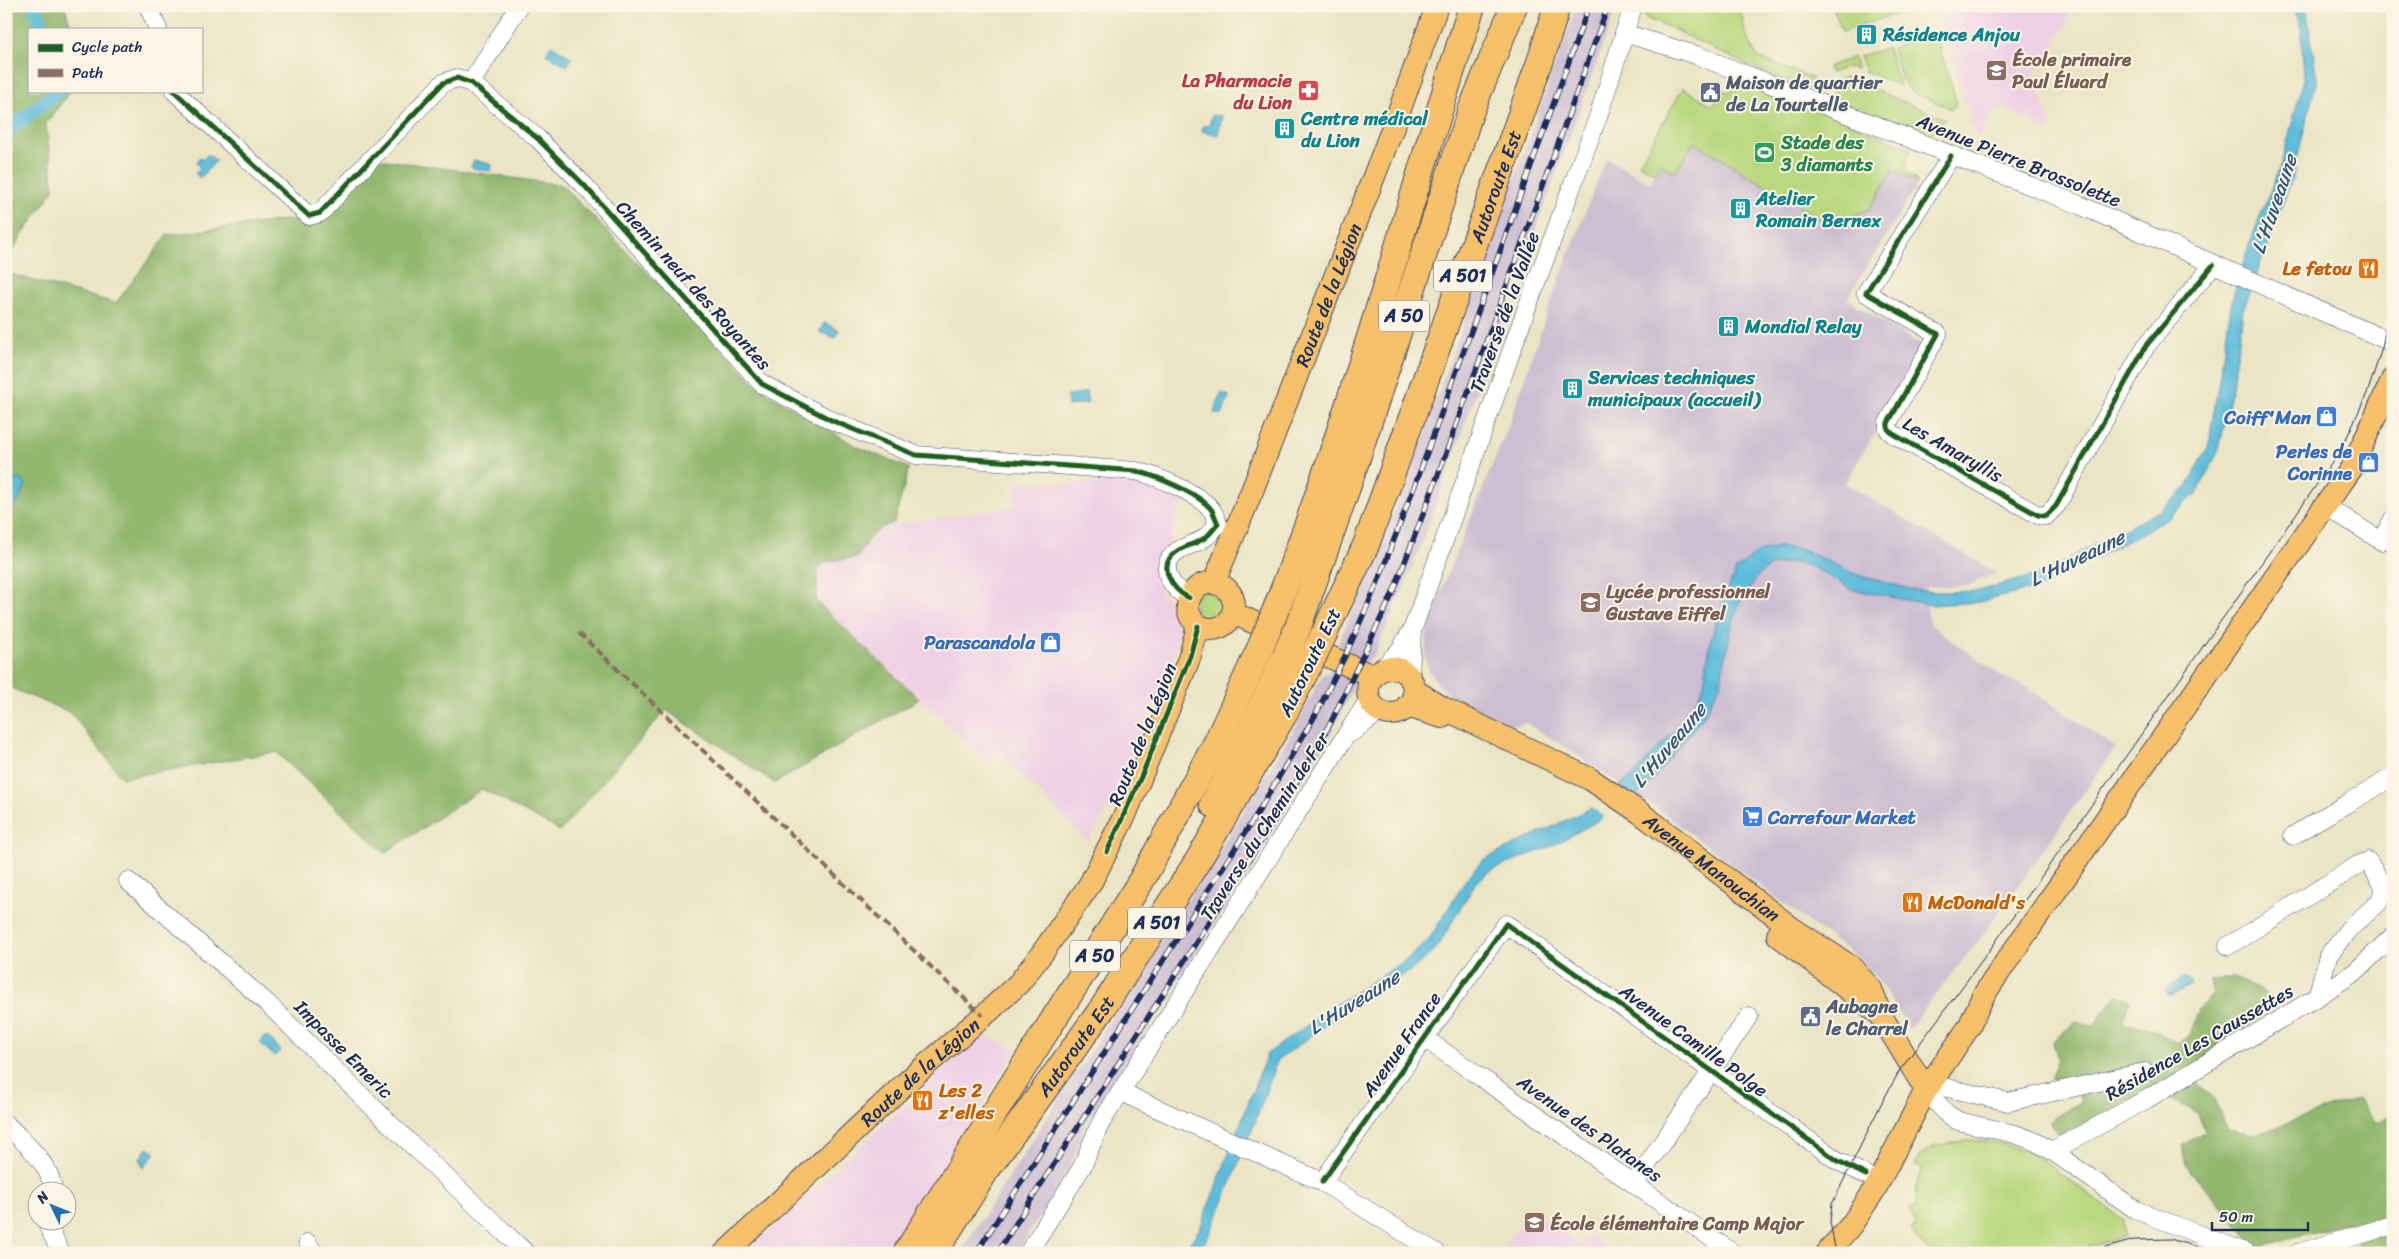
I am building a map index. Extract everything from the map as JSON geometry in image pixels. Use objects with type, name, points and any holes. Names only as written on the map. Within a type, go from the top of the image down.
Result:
[{"type":"highway","name":"Autoroute Est","points":[[906,1253],[1141,881],[1217,742],[1261,646],[1308,526],[1346,415],[1472,6]]},
{"type":"highway","name":"A 50","points":[[1346,415],[1469,56],[1490,6]]},
{"type":"highway","name":"A 50","points":[[1298,658],[1298,626],[1354,467],[1470,113],[1514,6]]},
{"type":"highway","name":"Autoroute Est","points":[[934,1253],[985,1172],[1100,1012],[1193,867],[1283,716],[1298,658],[1322,638],[1366,546],[1541,59],[1557,6]]},
{"type":"main road","name":"Route de la Légion","points":[[1214,582],[1252,491],[1397,117],[1437,6]]},
{"type":"main road","points":[[1827,1253],[1852,1224],[1876,1189],[1925,1084],[1959,1022],[1983,996],[2099,826],[2351,469],[2393,378]]},
{"type":"main road","points":[[1214,582],[1224,586],[1234,600],[1233,613],[1228,621],[1221,627],[1212,629],[1198,626],[1189,614],[1189,598],[1196,588],[1202,584],[1214,582]]},
{"type":"main road","points":[[1233,613],[1378,672]]},
{"type":"main road","name":"Route de la Légion","points":[[725,1253],[911,1078],[995,1005],[1019,982],[1044,952],[1090,884],[1122,820],[1190,656],[1198,626]]},
{"type":"main road","points":[[1393,667],[1402,670],[1410,691],[1395,713],[1374,705],[1368,683],[1378,672],[1393,667]]},
{"type":"main road","name":"Avenue Manouchian","points":[[1410,691],[1462,722],[1585,784],[1634,816],[1793,929],[1850,966],[1871,989],[1880,1014],[1925,1084]]},
{"type":"main road","points":[[1814,1253],[1846,1214],[1866,1175],[1925,1084]]},
{"type":"street","points":[[148,6],[158,28]]},
{"type":"street","points":[[175,92],[309,216],[320,213],[444,83],[457,78],[471,83],[519,6]]},
{"type":"street","name":"Traverse de la Vallée","points":[[1378,672],[1400,650],[1412,631],[1599,114],[1633,6]]},
{"type":"street","name":"Avenue Pierre Brossolette","points":[[1624,33],[1696,55],[1950,156],[2082,206],[2393,343]]},
{"type":"street","name":"Chemin neuf des Royantes","points":[[471,83],[538,138],[584,185],[762,384],[833,421],[916,455],[1136,471],[1156,476],[1190,494],[1211,509],[1218,524],[1207,537],[1174,552],[1167,564],[1168,580],[1178,593],[1189,598]]},
{"type":"street","name":"Les Amaryllis","points":[[1950,156],[1866,293],[1938,334],[1888,423],[1888,429],[1893,434],[2038,515],[2046,516],[2056,506],[2146,346],[2220,268]]},
{"type":"street","points":[[2326,506],[2381,541],[2393,518]]},
{"type":"street","name":"Traverse de la Vallée","points":[[1410,691],[1412,631]]},
{"type":"street","name":"Traverse du Chemin de Fer","points":[[1028,1253],[1082,1167],[1099,1126],[1121,1091],[1347,736],[1374,705]]},
{"type":"street","points":[[2293,836],[2322,816],[2370,792],[2393,776]]},
{"type":"street","name":"Résidence Les Caussettes","points":[[2052,1151],[2147,1099],[2317,997],[2328,956],[2348,930],[2379,902],[2385,888],[2368,862],[2358,865],[2228,946]]},
{"type":"street","name":"Impasse Emeric","points":[[128,881],[267,1002],[389,1123],[526,1253]]},
{"type":"street","name":"Avenue France","points":[[1322,1182],[1506,924]]},
{"type":"street","name":"Avenue Camille Polge","points":[[1506,924],[1838,1161],[1866,1175]]},
{"type":"street","points":[[2317,997],[2355,972],[2393,936]]},
{"type":"street","points":[[1634,1184],[1749,1016]]},
{"type":"street","name":"Avenue des Platanes","points":[[1424,1038],[1732,1253]]},
{"type":"street","points":[[1925,1084],[2008,1102],[2145,1072]]},
{"type":"street","points":[[1925,1084],[1941,1108],[1958,1121],[2015,1134],[2052,1151],[2136,1210],[2248,1253]]},
{"type":"street","points":[[1121,1091],[1322,1182],[1437,1253]]},
{"type":"street","points":[[6,1124],[33,1152],[47,1171],[52,1182]]},
{"type":"street","points":[[2298,1253],[2393,1225]]},
{"type":"street","points":[[51,1232],[62,1252]]},
{"type":"shaded area","points":[[1576,6],[1617,6],[1417,556],[1374,655],[1368,660],[1334,727],[1285,812],[1085,1126],[1070,1167],[1016,1253],[960,1253],[1217,854],[1293,731],[1323,674],[1329,673],[1340,651],[1339,643],[1383,540],[1459,336]]},
{"type":"shaded area","name":"École primaire Paul Éluard","points":[[1957,6],[2065,6],[2069,18],[2060,35],[2058,34],[2045,64],[2037,67],[2034,73],[2050,124],[2050,131],[2004,107],[1992,111],[1978,138],[1963,96],[1965,95],[1938,12]]},
{"type":"shaded area","points":[[1694,142],[1828,224],[1870,209],[1893,170],[1918,183],[1847,299],[1926,348],[1845,483],[1996,573],[1969,585],[1925,587],[1929,624],[2009,681],[2022,684],[2116,748],[1984,933],[1909,1029],[1882,985],[1865,965],[1847,949],[1666,815],[1562,745],[1526,723],[1507,727],[1451,696],[1439,686],[1429,671],[1425,656],[1427,632],[1445,580],[1508,427],[1549,307],[1606,158],[1650,183],[1660,164],[1675,173]]},
{"type":"shaded area","points":[[1016,482],[1153,484],[1183,498],[1157,579],[1160,591],[1171,604],[1179,629],[1177,648],[1113,799],[1088,841],[997,751],[986,760],[816,601],[818,570],[825,562],[858,557],[872,533],[881,526],[1013,508]]},
{"type":"shaded area","points":[[982,1034],[1017,1050],[887,1253],[745,1253]]},
{"type":"shaded area","name":"École élémentaire Camp Major","points":[[1530,1210],[1581,1246],[1590,1235],[1614,1253],[1500,1253]]},
{"type":"green space","points":[[6,6],[65,6],[71,28],[28,28],[28,92],[69,92],[46,124],[54,189],[6,259]]},
{"type":"green space","points":[[1645,6],[1740,6],[1745,32],[1757,57],[1812,78],[1813,84],[1805,90],[1652,21],[1643,14]]},
{"type":"green space","points":[[1833,6],[1919,6],[1842,32]]},
{"type":"green space","points":[[1935,33],[1957,104],[1952,109],[1911,92],[1903,82],[1892,48]]},
{"type":"green space","points":[[1888,48],[1900,86],[1864,71],[1860,56]]},
{"type":"green space","points":[[1854,57],[1858,69],[1848,67],[1831,73],[1828,67]]},
{"type":"green space","points":[[1844,77],[1945,119],[1930,136],[1920,136],[1853,109],[1840,102],[1828,87]]},
{"type":"green space","points":[[1754,83],[1911,149],[1905,169],[1918,183],[1893,170],[1870,209],[1828,224],[1694,142],[1675,173],[1660,164],[1655,173],[1639,164],[1683,88],[1713,106],[1723,91],[1730,92],[1735,84],[1748,89]]},
{"type":"green space","points":[[379,159],[562,185],[761,389],[856,446],[909,468],[894,523],[887,525],[872,535],[858,557],[825,562],[818,570],[816,601],[919,699],[775,783],[666,710],[560,831],[482,789],[385,853],[276,752],[122,778],[71,713],[6,686],[6,273],[116,303],[167,235],[318,216]]},
{"type":"green space","points":[[1211,589],[1222,594],[1227,605],[1222,616],[1211,621],[1200,616],[1195,605],[1200,594]]},
{"type":"green space","points":[[2234,978],[2265,993],[2261,1016],[2186,1076],[2212,1095],[2228,1130],[2253,1135],[2358,1098],[2375,1124],[2393,1115],[2393,1253],[2364,1253],[2357,1247],[2360,1220],[2256,1247],[2186,1165],[2182,1146],[2204,1131],[2198,1113],[2154,1090],[2059,1135],[2049,1121],[2081,1101],[2075,1083],[2050,1079],[2058,1060],[2053,1041],[2075,1022],[2094,1025],[2117,995],[2130,1000],[2122,1023],[2153,1029],[2177,1044],[2190,1035],[2199,1009],[2213,994],[2210,980]]},
{"type":"green space","points":[[1970,1140],[2005,1144],[2035,1155],[2124,1220],[2124,1237],[2068,1253],[1931,1253],[1911,1231],[1916,1225],[1909,1208],[1917,1205],[1916,1186],[1922,1168],[1915,1164],[1919,1157],[1934,1146]]},
{"type":"water","name":"L'Huveaune","points":[[2294,6],[2306,6],[2317,79],[2292,179],[2243,310],[2234,378],[2219,450],[2197,493],[2168,519],[2042,587],[1979,602],[1931,605],[1850,589],[1813,567],[1790,562],[1770,566],[1758,576],[1739,603],[1731,630],[1720,685],[1703,717],[1645,789],[1594,823],[1552,846],[1487,873],[1475,884],[1436,949],[1413,969],[1348,1009],[1277,1061],[1250,1136],[1209,1236],[1197,1253],[1183,1253],[1200,1228],[1267,1054],[1341,1001],[1406,960],[1428,941],[1467,878],[1483,860],[1589,809],[1633,776],[1692,711],[1704,684],[1711,637],[1725,596],[1736,570],[1758,552],[1778,547],[1802,549],[1857,575],[1914,590],[1935,592],[1978,591],[2036,575],[2160,511],[2187,487],[2208,447],[2232,300],[2249,245],[2281,164],[2304,79],[2301,28]]},
{"type":"water","points":[[551,45],[572,58],[567,66],[546,54]]},
{"type":"water","points":[[1212,115],[1222,116],[1218,135],[1202,131],[1203,126],[1209,126]]},
{"type":"water","points":[[208,154],[216,161],[200,178],[195,174],[200,168],[196,163],[200,158],[203,160]]},
{"type":"water","points":[[474,160],[492,165],[491,171],[472,168]]},
{"type":"water","points":[[824,323],[839,330],[836,338],[819,332]]},
{"type":"water","points":[[1086,392],[1088,403],[1068,406],[1067,396]]},
{"type":"water","points":[[1221,393],[1229,396],[1222,415],[1214,413]]},
{"type":"water","points":[[15,478],[18,480],[19,478],[26,484],[15,507],[6,502],[6,495]]},
{"type":"water","points":[[2186,977],[2191,985],[2172,995],[2168,995],[2166,992],[2170,986]]},
{"type":"water","points":[[267,1036],[281,1050],[274,1056],[260,1043]]},
{"type":"water","points":[[147,1148],[152,1149],[155,1153],[143,1168],[140,1159]]},
{"type":"pier","points":[[1617,785],[1636,798],[1607,818],[1589,806]]},
{"type":"waterway","points":[[34,6],[44,28]]},
{"type":"waterway","points":[[6,132],[58,92]]},
{"type":"tram line","points":[[1836,1253],[1830,1222],[1832,1204],[1881,1104],[1900,1070],[1989,951],[2341,450],[2368,391],[2382,348],[2393,292]]},
{"type":"tram line","points":[[2088,1253],[2134,1240],[2170,1239],[2218,1253]]},
{"type":"railway","points":[[976,1253],[1257,814],[1316,714],[1346,654],[1377,584],[1421,469],[1589,6]]},
{"type":"railway","points":[[997,1253],[1272,824],[1331,722],[1393,593],[1438,475],[1608,6]]},
{"type":"marked path","points":[[579,633],[983,1016]]},
{"type":"cycle path","points":[[175,92],[309,216],[320,213],[443,83],[457,78],[471,83],[537,138],[584,185],[762,384],[833,421],[916,455],[1136,471],[1165,481],[1197,497],[1211,509],[1218,524],[1204,539],[1176,552],[1167,564],[1169,578],[1177,590],[1189,598]]},
{"type":"cycle path","points":[[1951,156],[1866,293],[1938,334],[1888,423],[1888,429],[1893,434],[2038,515],[2046,516],[2056,506],[2146,346],[2213,265]]},
{"type":"cycle path","points":[[1107,852],[1144,770],[1190,656],[1198,626]]},
{"type":"cycle path","points":[[1322,1182],[1506,924],[1838,1161],[1866,1175]]},
{"type":"place","name":"Résidence Anjou","points":[[1867,34]]},
{"type":"place","name":"École primaire Paul Éluard","points":[[1996,70]]},
{"type":"place","name":"La Pharmacie du Lion","points":[[1308,91]]},
{"type":"place","name":"Maison de quartier de La Tourtelle","points":[[1710,93]]},
{"type":"place","name":"Centre médical du Lion","points":[[1285,129]]},
{"type":"place","name":"Stade des 3 diamants","points":[[1765,153]]},
{"type":"place","name":"Atelier Romain Bernex","points":[[1740,209]]},
{"type":"place","name":"Le fetou","points":[[2368,268]]},
{"type":"place","name":"Mondial Relay","points":[[1729,326]]},
{"type":"place","name":"Services techniques municipaux (accueil)","points":[[1572,388]]},
{"type":"place","name":"Coiff'Man","points":[[2327,417]]},
{"type":"place","name":"Perles de Corinne","points":[[2368,462]]},
{"type":"place","name":"Lycée professionnel Gustave Eiffel","points":[[1590,602]]},
{"type":"place","name":"Parascandola","points":[[1051,642]]},
{"type":"place","name":"Carrefour Market","points":[[1752,817]]},
{"type":"place","name":"McDonald's","points":[[1912,902]]},
{"type":"place","name":"Aubagne le Charrel","points":[[1810,1017]]},
{"type":"place","name":"Les 2 z'elles","points":[[923,1101]]},
{"type":"place","name":"École élémentaire Camp Major","points":[[1534,1223]]}]
